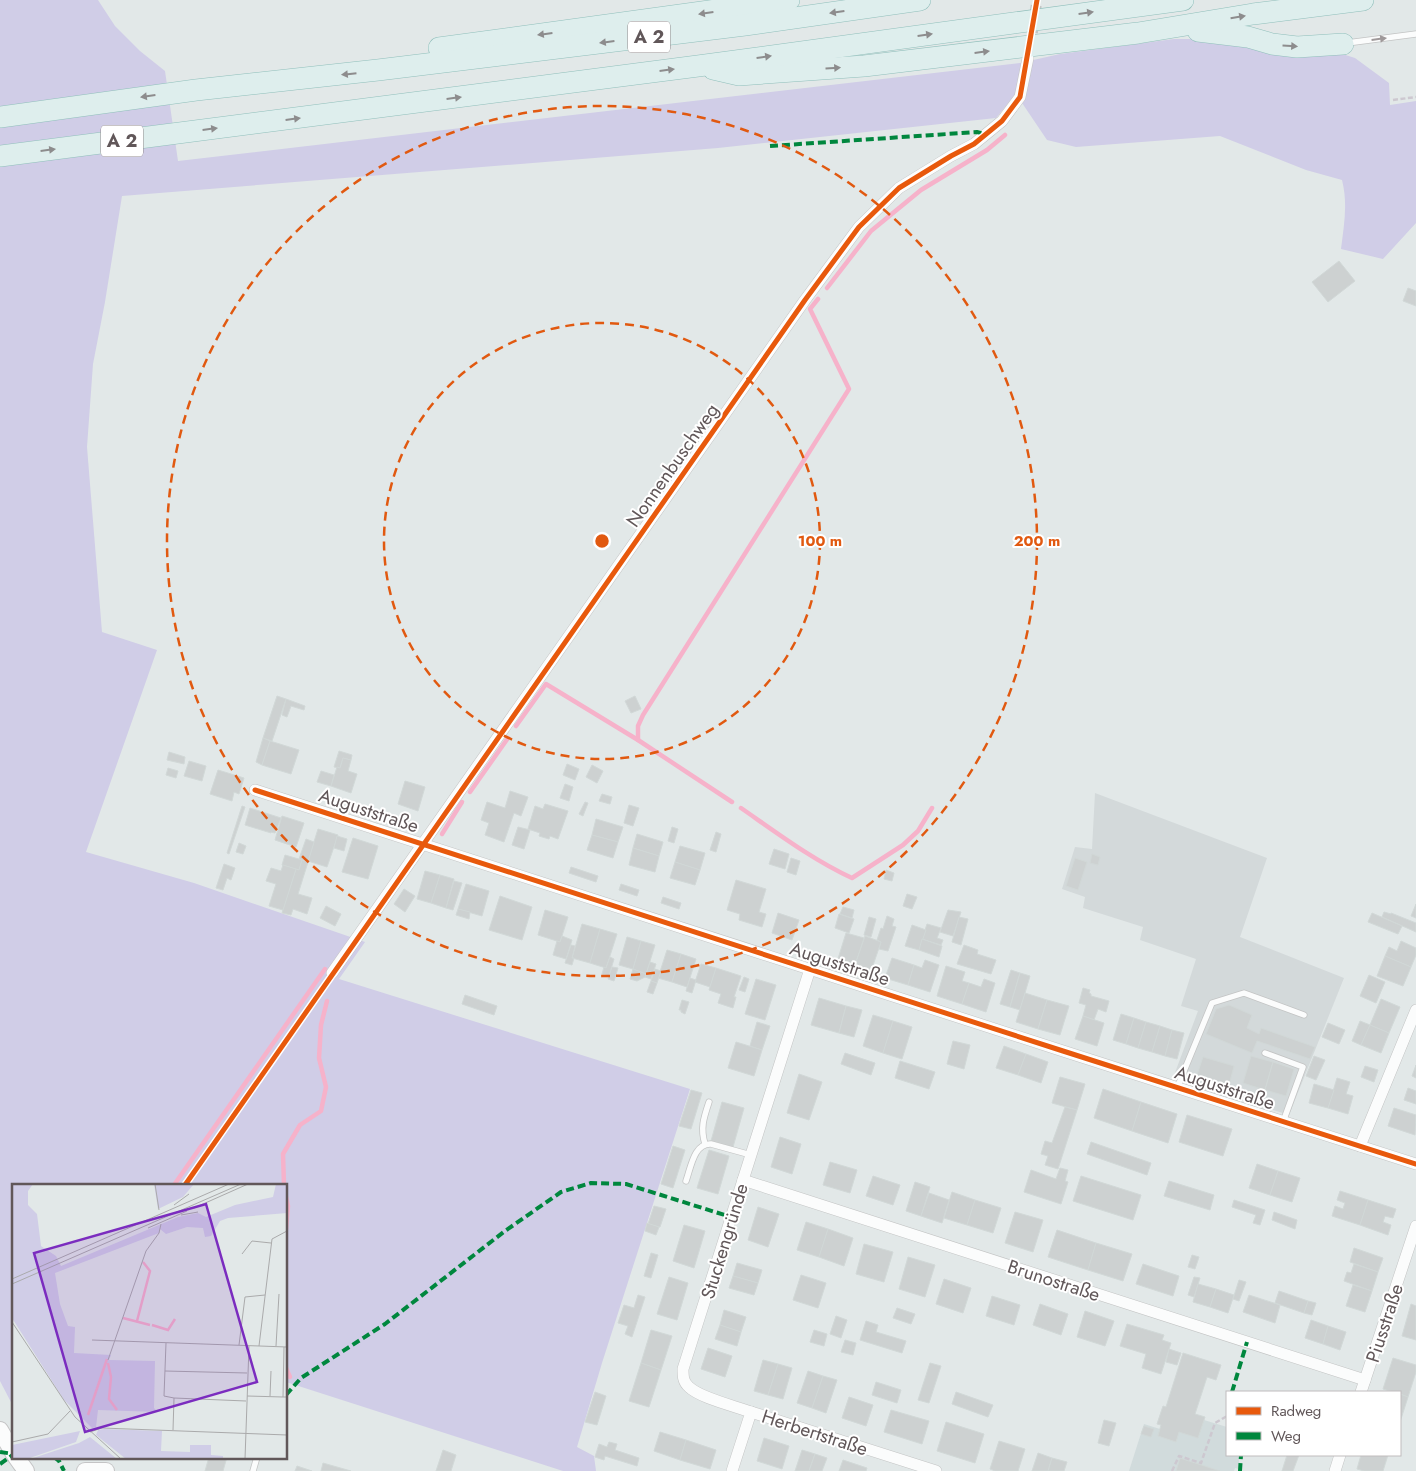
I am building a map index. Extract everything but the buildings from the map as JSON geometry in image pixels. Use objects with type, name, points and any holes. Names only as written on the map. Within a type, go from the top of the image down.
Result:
[{"type":"highway","points":[[378,70],[436,49],[789,0]]},
{"type":"highway","name":"A 2","points":[[0,117],[196,90],[378,70],[745,25],[920,0]]},
{"type":"highway","name":"A 2","points":[[0,156],[698,66],[1183,0]]},
{"type":"highway","points":[[698,66],[740,75],[864,66],[1138,32],[1253,14],[1363,0]]},
{"type":"highway","points":[[1138,32],[1214,32],[1297,47],[1343,44]]},
{"type":"main road","points":[[0,1430],[12,1451]]},
{"type":"main road","points":[[17,1458],[26,1471]]},
{"type":"main road","points":[[85,1471],[106,1471]]},
{"type":"street","name":"Nonnenbuschweg","points":[[332,973],[805,300],[854,235],[899,188],[974,144],[1002,121],[1020,98],[1028,58]]},
{"type":"street","name":"Auguststraße","points":[[255,790],[1416,1164]]},
{"type":"street","name":"Stuckengründe","points":[[751,1412],[697,1393],[688,1386],[683,1378],[683,1369],[810,970]]},
{"type":"street","points":[[1360,1146],[1416,1010]]},
{"type":"street","name":"Brunostraße","points":[[743,1180],[1365,1380]]},
{"type":"street","name":"Piusstraße","points":[[1361,1391],[1416,1226]]},
{"type":"street","points":[[732,1471],[751,1412]]},
{"type":"street","name":"Herbertstraße","points":[[751,1412],[936,1471]]},
{"type":"street","points":[[1335,1471],[1340,1456]]},
{"type":"lane","points":[[1343,44],[1416,34]]},
{"type":"lane","points":[[1177,1088],[1212,1003],[1244,993],[1304,1015]]},
{"type":"lane","points":[[1265,1053],[1304,1067],[1283,1122]]},
{"type":"lane","points":[[705,1144],[702,1126],[709,1102]]},
{"type":"lane","points":[[686,1181],[696,1153],[705,1144],[751,1155]]},
{"type":"lane","points":[[253,1471],[258,1458]]},
{"type":"path","points":[[1393,100],[1416,97]]},
{"type":"path","points":[[1172,1471],[1179,1456],[1201,1463],[1215,1423],[1226,1417]]},
{"type":"shaded area","points":[[0,0],[98,0],[115,26],[140,51],[165,71],[178,161],[1020,63],[1060,54],[1174,39],[1210,39],[1336,52],[1355,58],[1389,83],[1390,105],[1416,101],[1416,223],[1383,259],[1341,249],[1345,206],[1342,180],[1306,170],[1220,136],[1076,147],[1047,140],[1016,94],[996,118],[718,148],[122,196],[93,364],[87,447],[102,632],[157,650],[86,852],[194,883],[365,942],[339,979],[690,1089],[577,1447],[594,1456],[596,1471],[563,1471],[288,1383],[288,1184],[12,1184],[12,1404],[0,1381]]},
{"type":"shaded area","points":[[1095,793],[1267,858],[1240,937],[1344,978],[1289,1115],[1173,1078],[1198,1011],[1181,1006],[1196,959],[1140,940],[1143,927],[1083,908],[1085,897],[1062,889],[1075,847],[1092,849]]},
{"type":"shaded area","points":[[1204,1420],[1226,1427],[1226,1456],[1239,1456],[1239,1469],[1235,1468],[1234,1471],[1129,1471],[1144,1424],[1160,1429],[1158,1436],[1176,1442],[1179,1432]]},
{"type":"waterway","points":[[827,288],[871,231],[921,190],[987,150],[1005,135]]},
{"type":"waterway","points":[[638,740],[638,726],[643,715],[849,389],[810,309],[818,299]]},
{"type":"waterway","points":[[516,726],[546,684],[638,740],[732,802]]},
{"type":"waterway","points":[[470,792],[508,738]]},
{"type":"waterway","points":[[442,834],[462,802]]},
{"type":"waterway","points":[[741,808],[809,855],[852,878],[903,845],[918,831],[932,808]]},
{"type":"waterway","points":[[175,1184],[325,969]]},
{"type":"waterway","points":[[284,1184],[283,1154],[300,1125],[321,1111],[326,1087],[319,1058],[321,1025],[327,1001]]},
{"type":"waterway","points":[[288,1372],[290,1377]]},
{"type":"tunnel","points":[[1030,49],[1037,0]]},
{"type":"marked path","points":[[770,146],[977,132],[985,134]]},
{"type":"marked path","points":[[288,1393],[301,1378],[385,1324],[505,1231],[561,1192],[591,1183],[626,1184],[731,1217]]},
{"type":"marked path","points":[[1232,1391],[1247,1342]]},
{"type":"marked path","points":[[0,1452],[12,1454]]},
{"type":"marked path","points":[[0,1464],[12,1455]]},
{"type":"marked path","points":[[1240,1471],[1241,1456]]},
{"type":"marked path","points":[[55,1458],[64,1471]]},
{"type":"cycle path","points":[[186,1184],[805,300],[859,227],[899,188],[974,144],[1002,121],[1020,97],[1037,0]]},
{"type":"cycle path","points":[[255,790],[1416,1164]]}]
